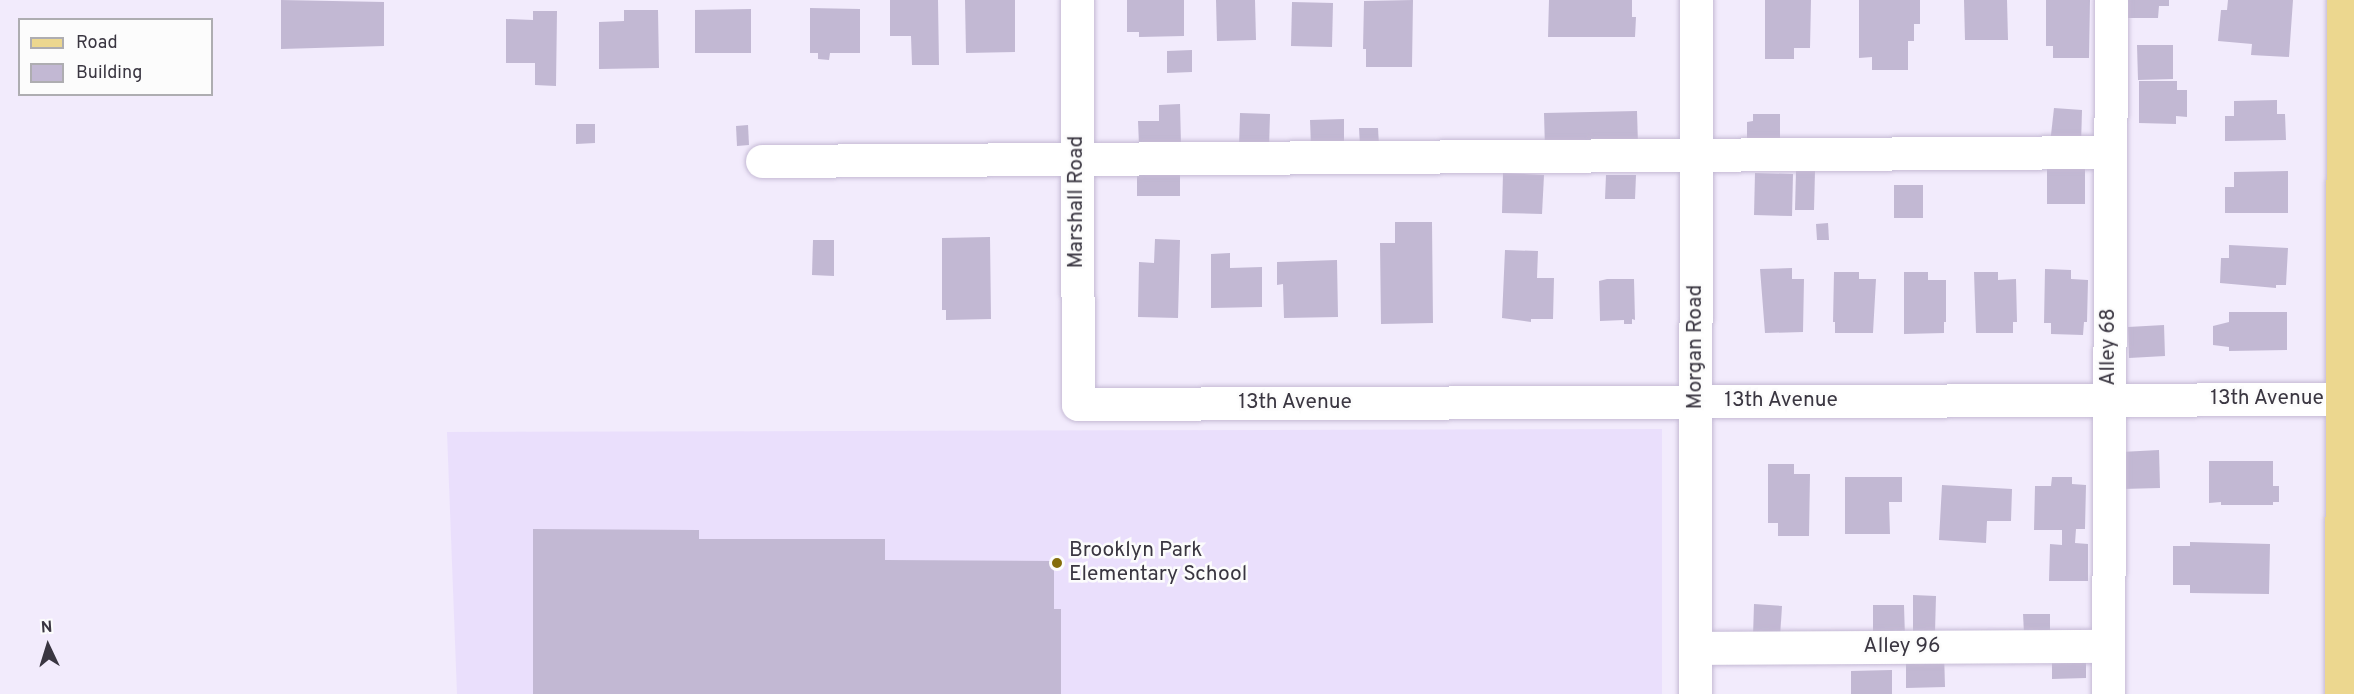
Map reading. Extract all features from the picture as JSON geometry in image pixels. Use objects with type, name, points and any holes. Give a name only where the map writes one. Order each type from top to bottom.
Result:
[{"type":"main road","points":[[2341,694],[2343,0]]},
{"type":"street","name":"Marshall Road","points":[[1077,0],[1077,404]]},
{"type":"street","name":"Morgan Road","points":[[1695,694],[1696,0]]},
{"type":"street","name":"Alley 68","points":[[2108,694],[2110,0]]},
{"type":"street","points":[[762,161],[2110,152]]},
{"type":"street","name":"13th Avenue","points":[[1077,404],[2342,399]]},
{"type":"street","name":"Alley 96","points":[[1695,648],[2108,646]]},
{"type":"shaded area","name":"Brooklyn Park Elementary School","points":[[1662,429],[1662,694],[457,694],[447,432]]},
{"type":"building","points":[[281,0],[384,2],[384,46],[281,49]]},
{"type":"building","points":[[890,0],[938,0],[939,65],[912,65],[911,36],[890,36]]},
{"type":"building","points":[[965,0],[1015,0],[1015,52],[966,53]]},
{"type":"building","points":[[1127,0],[1184,0],[1184,36],[1139,37],[1139,32],[1127,32]]},
{"type":"building","points":[[1216,0],[1255,0],[1256,40],[1217,41]]},
{"type":"building","points":[[1413,0],[1412,67],[1366,67],[1366,49],[1363,49],[1364,1]]},
{"type":"building","points":[[1549,0],[1632,0],[1632,17],[1636,17],[1635,37],[1548,37]]},
{"type":"building","points":[[1765,0],[1811,0],[1810,48],[1794,48],[1794,59],[1765,59]]},
{"type":"building","points":[[1859,0],[1920,0],[1920,24],[1914,24],[1914,41],[1908,41],[1908,70],[1872,70],[1872,57],[1859,58]]},
{"type":"building","points":[[1964,0],[2007,0],[2008,40],[1965,40]]},
{"type":"building","points":[[2046,0],[2090,0],[2089,58],[2053,58],[2053,46],[2046,46]]},
{"type":"building","points":[[2125,0],[2169,0],[2169,6],[2159,6],[2158,18],[2124,18]]},
{"type":"building","points":[[2228,0],[2293,0],[2289,57],[2251,55],[2252,44],[2218,41],[2221,10],[2227,10]]},
{"type":"building","points":[[1292,2],[1333,3],[1332,47],[1291,46]]},
{"type":"building","points":[[810,8],[860,9],[860,53],[830,53],[829,60],[818,59],[818,53],[810,53]]},
{"type":"building","points":[[751,9],[751,53],[695,53],[695,10]]},
{"type":"building","points":[[624,10],[658,10],[659,68],[599,69],[599,22],[624,21]]},
{"type":"building","points":[[533,11],[557,11],[556,86],[535,85],[535,63],[506,63],[506,19],[533,20]]},
{"type":"building","points":[[2137,45],[2173,45],[2173,79],[2138,80]]},
{"type":"building","points":[[1192,50],[1192,72],[1167,73],[1167,51]]},
{"type":"building","points":[[2139,81],[2177,81],[2177,90],[2187,90],[2187,117],[2176,116],[2176,124],[2139,123]]},
{"type":"building","points":[[2277,100],[2277,114],[2285,114],[2286,140],[2225,141],[2225,116],[2234,116],[2234,101]]},
{"type":"building","points":[[1180,104],[1181,145],[1139,145],[1138,121],[1159,121],[1159,105]]},
{"type":"building","points":[[2054,108],[2082,110],[2081,145],[2050,144]]},
{"type":"building","points":[[1637,111],[1638,145],[1545,149],[1544,113]]},
{"type":"building","points":[[1240,113],[1270,114],[1269,148],[1239,147]]},
{"type":"building","points":[[1753,114],[1780,114],[1780,144],[1747,145],[1747,122],[1753,121]]},
{"type":"building","points":[[1344,119],[1344,147],[1311,147],[1310,120]]},
{"type":"building","points":[[576,124],[595,124],[595,143],[576,144]]},
{"type":"building","points":[[748,125],[749,145],[737,146],[736,126]]},
{"type":"building","points":[[1359,128],[1378,128],[1379,146],[1360,146]]},
{"type":"building","points":[[2047,166],[2085,166],[2085,204],[2047,204]]},
{"type":"building","points":[[1137,171],[1180,171],[1180,196],[1137,196]]},
{"type":"building","points":[[1796,171],[1815,171],[1814,210],[1795,210]]},
{"type":"building","points":[[2288,171],[2288,213],[2225,213],[2225,187],[2234,187],[2234,172]]},
{"type":"building","points":[[1503,173],[1544,175],[1542,214],[1502,213]]},
{"type":"building","points":[[1755,173],[1793,174],[1792,216],[1754,215]]},
{"type":"building","points":[[1606,175],[1636,175],[1635,199],[1605,199]]},
{"type":"building","points":[[1894,185],[1923,185],[1923,218],[1894,218]]},
{"type":"building","points":[[1395,222],[1432,222],[1433,323],[1381,324],[1380,243],[1395,243]]},
{"type":"building","points":[[1828,223],[1829,240],[1817,240],[1816,224]]},
{"type":"building","points":[[990,237],[991,319],[946,320],[946,310],[942,310],[942,238]]},
{"type":"building","points":[[1155,239],[1180,240],[1178,318],[1138,317],[1139,262],[1154,263]]},
{"type":"building","points":[[813,240],[834,240],[834,276],[812,275]]},
{"type":"building","points":[[2229,245],[2288,248],[2286,285],[2276,285],[2276,288],[2220,283],[2221,258],[2229,258]]},
{"type":"building","points":[[1505,250],[1538,251],[1537,278],[1554,278],[1553,319],[1531,319],[1531,322],[1502,318]]},
{"type":"building","points":[[1230,253],[1230,268],[1262,267],[1262,307],[1211,308],[1211,254]]},
{"type":"building","points":[[1337,260],[1338,317],[1284,318],[1283,284],[1277,285],[1277,262]]},
{"type":"building","points":[[1792,268],[1792,279],[1804,279],[1803,332],[1765,333],[1760,269]]},
{"type":"building","points":[[2045,269],[2071,270],[2071,279],[2088,280],[2087,322],[2084,322],[2083,335],[2051,334],[2051,323],[2044,323]]},
{"type":"building","points":[[1834,272],[1859,272],[1859,279],[1876,279],[1873,333],[1835,333],[1835,322],[1833,322]]},
{"type":"building","points":[[1904,272],[1928,272],[1928,280],[1946,280],[1944,333],[1904,334]]},
{"type":"building","points":[[1974,272],[1998,272],[1998,280],[2016,279],[2017,322],[2013,322],[2013,333],[1976,333]]},
{"type":"building","points":[[1634,279],[1635,320],[1632,319],[1632,324],[1624,324],[1624,320],[1600,321],[1599,281]]},
{"type":"building","points":[[2229,312],[2287,312],[2287,350],[2229,351],[2229,347],[2213,345],[2213,326],[2229,322]]},
{"type":"building","points":[[2164,325],[2165,356],[2129,358],[2128,327]]},
{"type":"building","points":[[2159,450],[2160,488],[2122,489],[2121,452]]},
{"type":"building","points":[[2209,461],[2273,461],[2273,486],[2279,486],[2279,502],[2273,502],[2273,505],[2209,503]]},
{"type":"building","points":[[1768,464],[1794,464],[1794,474],[1810,474],[1809,536],[1778,536],[1778,523],[1768,523]]},
{"type":"building","points":[[1845,477],[1902,477],[1902,502],[1889,502],[1890,534],[1845,534]]},
{"type":"building","points":[[2052,477],[2072,477],[2072,484],[2086,485],[2085,529],[2076,529],[2075,543],[2088,544],[2088,581],[2049,581],[2050,544],[2062,545],[2062,530],[2034,530],[2035,486],[2051,486]]},
{"type":"building","points":[[1942,485],[2012,489],[2011,521],[1987,521],[1986,543],[1939,540]]},
{"type":"building","points":[[533,529],[699,530],[699,539],[885,539],[885,560],[1054,561],[1054,609],[1061,609],[1061,694],[533,694]]},
{"type":"building","points":[[2190,542],[2270,544],[2269,594],[2190,593],[2190,585],[2173,585],[2173,546],[2190,546]]},
{"type":"building","points":[[1913,595],[1936,596],[1935,632],[1913,631]]},
{"type":"building","points":[[1754,604],[1782,606],[1780,637],[1753,636]]},
{"type":"building","points":[[1873,605],[1904,605],[1905,638],[1873,638]]},
{"type":"building","points":[[2023,614],[2050,614],[2050,633],[2024,633]]},
{"type":"building","points":[[1944,652],[1945,687],[1906,688],[1906,653]]},
{"type":"building","points":[[2052,656],[2086,656],[2086,678],[2052,679]]},
{"type":"building","points":[[1892,670],[1892,694],[1851,694],[1851,671]]},
{"type":"place","name":"Brooklyn Park Elementary School","points":[[1057,563]]}]
